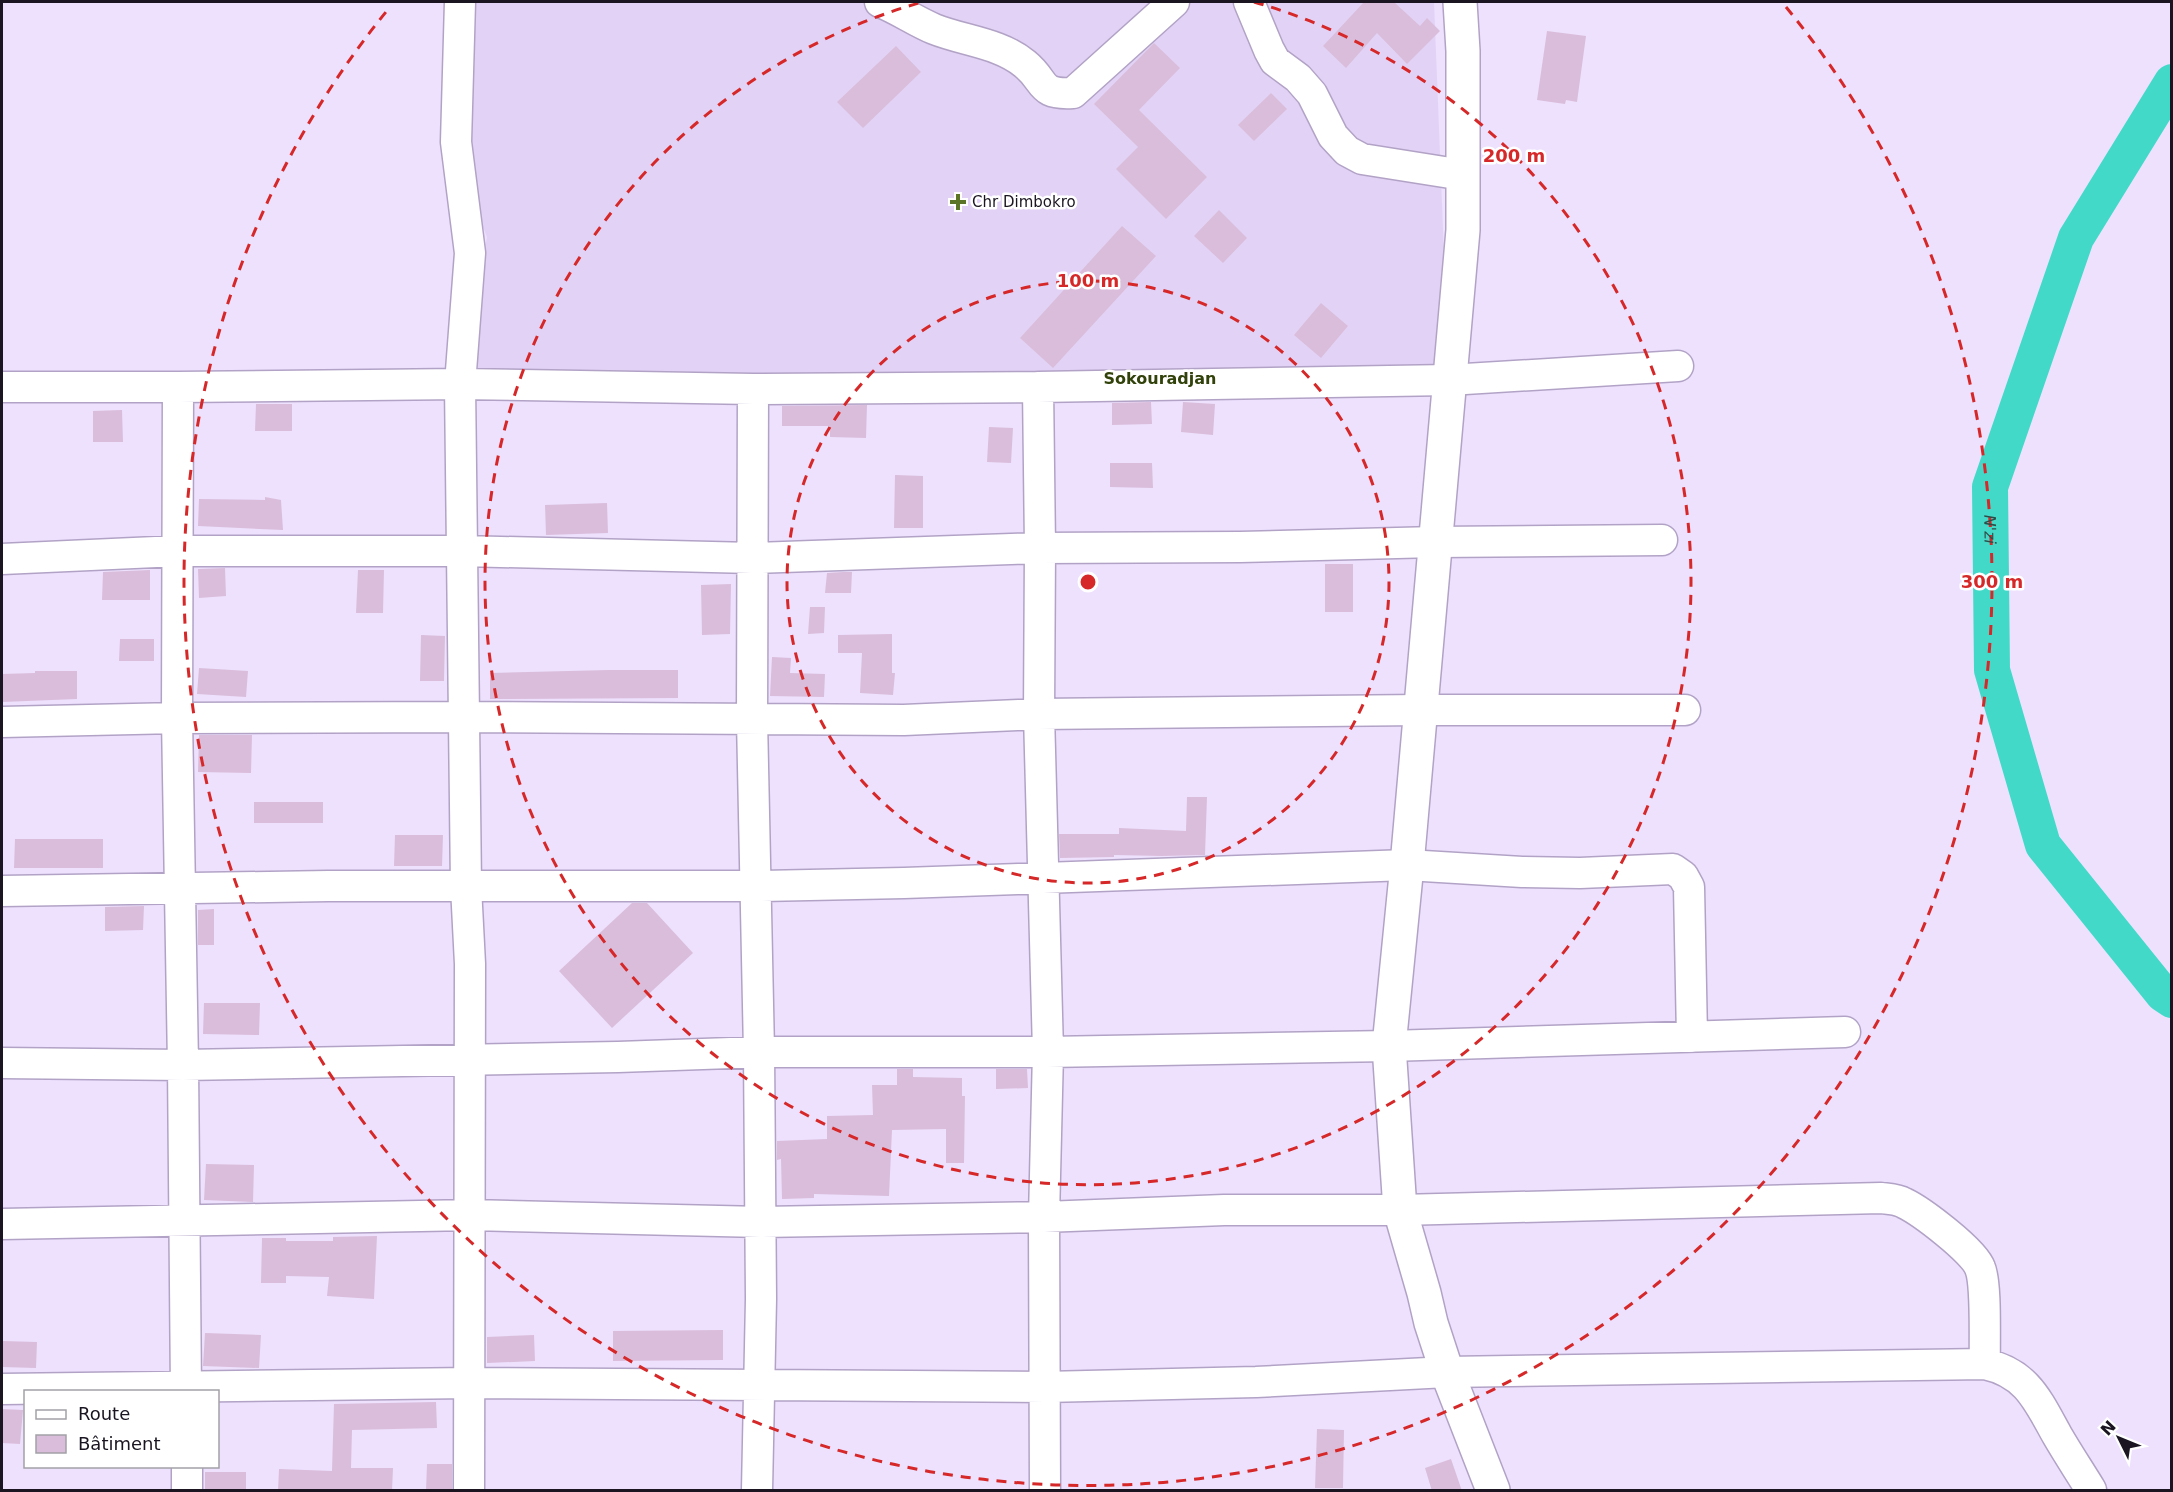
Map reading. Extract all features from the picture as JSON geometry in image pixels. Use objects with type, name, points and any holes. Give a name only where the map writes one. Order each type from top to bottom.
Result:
[{"type":"main road","points":[[1460,2],[1463,51],[1463,230],[1389,1046],[1400,1210],[1447,1372],[1493,1491]]},
{"type":"street","points":[[460,2],[456,142],[470,253],[460,384],[466,887],[470,964],[470,1491]]},
{"type":"street","points":[[880,2],[934,29],[993,46],[1025,64],[1046,89],[1057,94],[1073,93],[1174,2]]},
{"type":"street","points":[[1249,2],[1275,61],[1298,78],[1312,94],[1333,136],[1347,151],[1362,159],[1463,175]]},
{"type":"street","points":[[2,387],[460,384],[753,389],[1038,387],[1449,380],[1678,366]]},
{"type":"street","points":[[178,387],[177,718],[186,1390]]},
{"type":"street","points":[[1038,387],[1039,714],[1048,1052],[1044,1217],[1045,1491]]},
{"type":"street","points":[[753,389],[752,719],[761,1222],[757,1491]]},
{"type":"street","points":[[2,559],[178,551],[462,551],[752,558],[1040,548],[1662,540]]},
{"type":"street","points":[[2,722],[177,718],[464,717],[904,720],[1039,714],[1685,710]]},
{"type":"street","points":[[2,891],[328,886],[756,886],[1407,865],[1580,873],[1673,869],[1683,876],[1689,887],[1692,1037]]},
{"type":"street","points":[[2,1063],[183,1065],[618,1057],[759,1052],[1048,1052],[1389,1046],[1845,1032]]},
{"type":"street","points":[[2,1224],[471,1215],[761,1222],[1044,1217],[1224,1210],[1400,1210],[1881,1198],[1897,1200],[1912,1207],[1941,1228],[1977,1262],[1982,1277],[1985,1364]]},
{"type":"street","points":[[2,1389],[186,1390],[469,1383],[759,1387],[1045,1387],[1256,1382],[1447,1372],[1985,1364],[2002,1368],[2033,1392],[2091,1491]]},
{"type":"street","points":[[187,1468],[187,1491]]},
{"type":"shaded area","name":"Chr Dimbokro","points":[[461,2],[1434,2],[1449,380],[460,384],[487,237],[459,167]]},
{"type":"building","points":[[1364,2],[1394,2],[1420,26],[1427,18],[1440,31],[1407,64],[1377,33],[1346,68],[1323,46]]},
{"type":"building","points":[[1547,31],[1586,36],[1577,102],[1566,100],[1565,104],[1537,100]]},
{"type":"building","points":[[1154,43],[1180,68],[1139,110],[1207,177],[1166,219],[1116,169],[1138,147],[1094,104]]},
{"type":"building","points":[[896,46],[921,72],[863,128],[837,102]]},
{"type":"building","points":[[1271,93],[1287,109],[1254,141],[1238,125]]},
{"type":"building","points":[[1219,210],[1247,238],[1223,263],[1194,236]]},
{"type":"building","points":[[1122,226],[1156,256],[1053,368],[1020,338]]},
{"type":"building","points":[[1321,303],[1348,326],[1321,358],[1294,335]]},
{"type":"building","points":[[1151,402],[1152,424],[1112,425],[1112,403]]},
{"type":"building","points":[[1183,402],[1215,404],[1213,435],[1181,432]]},
{"type":"building","points":[[256,404],[292,404],[292,431],[255,431]]},
{"type":"building","points":[[867,405],[866,438],[830,437],[830,426],[782,426],[782,406]]},
{"type":"building","points":[[122,410],[123,442],[93,442],[93,411]]},
{"type":"building","points":[[989,427],[1013,428],[1011,463],[987,462]]},
{"type":"building","points":[[1110,463],[1152,463],[1153,488],[1110,487]]},
{"type":"building","points":[[895,475],[923,476],[923,528],[894,528]]},
{"type":"building","points":[[265,497],[281,500],[283,530],[198,526],[199,499],[265,500]]},
{"type":"building","points":[[607,503],[608,533],[546,535],[545,505]]},
{"type":"building","points":[[1325,564],[1353,564],[1353,612],[1325,612]]},
{"type":"building","points":[[225,568],[226,596],[199,598],[198,569]]},
{"type":"building","points":[[150,570],[150,600],[102,600],[103,572]]},
{"type":"building","points":[[358,570],[384,570],[383,613],[356,613]]},
{"type":"building","points":[[852,572],[851,593],[825,593],[827,573]]},
{"type":"building","points":[[731,584],[730,634],[702,635],[701,585]]},
{"type":"building","points":[[810,607],[825,607],[824,633],[808,634]]},
{"type":"building","points":[[892,634],[892,673],[895,673],[893,695],[860,693],[862,653],[838,653],[838,635]]},
{"type":"building","points":[[421,635],[445,636],[444,681],[420,681]]},
{"type":"building","points":[[120,639],[154,639],[154,661],[119,661]]},
{"type":"building","points":[[772,657],[791,658],[790,673],[825,674],[824,697],[770,696]]},
{"type":"building","points":[[199,668],[248,671],[246,697],[197,694]]},
{"type":"building","points":[[678,670],[678,698],[490,699],[490,673]]},
{"type":"building","points":[[35,671],[77,671],[77,699],[2,702],[2,674],[35,673]]},
{"type":"building","points":[[199,735],[252,735],[251,773],[198,772]]},
{"type":"building","points":[[1187,797],[1207,797],[1205,855],[1114,855],[1114,857],[1060,858],[1059,834],[1119,834],[1119,828],[1186,831]]},
{"type":"building","points":[[254,802],[323,802],[323,823],[254,823]]},
{"type":"building","points":[[395,835],[443,835],[442,866],[394,866]]},
{"type":"building","points":[[15,839],[103,839],[103,868],[14,868]]},
{"type":"building","points":[[632,903],[647,903],[693,953],[612,1028],[559,971]]},
{"type":"building","points":[[144,906],[143,930],[105,931],[105,907]]},
{"type":"building","points":[[214,909],[214,945],[198,945],[198,910]]},
{"type":"building","points":[[204,1003],[260,1003],[259,1035],[203,1034]]},
{"type":"building","points":[[897,1069],[913,1069],[913,1077],[962,1078],[962,1096],[965,1096],[964,1163],[946,1163],[946,1129],[892,1130],[889,1196],[814,1194],[814,1198],[782,1199],[781,1159],[777,1160],[777,1141],[827,1139],[827,1116],[873,1115],[872,1085],[897,1085]]},
{"type":"building","points":[[996,1069],[1027,1069],[1028,1088],[996,1089]]},
{"type":"building","points":[[206,1164],[254,1165],[253,1202],[204,1200]]},
{"type":"building","points":[[377,1236],[374,1299],[327,1296],[329,1277],[286,1276],[286,1283],[261,1283],[262,1238],[286,1238],[286,1241],[333,1241],[333,1237]]},
{"type":"building","points":[[723,1330],[723,1360],[613,1361],[613,1331]]},
{"type":"building","points":[[205,1333],[261,1335],[259,1368],[203,1366]]},
{"type":"building","points":[[534,1335],[535,1361],[487,1363],[487,1337]]},
{"type":"building","points":[[2,1341],[37,1342],[36,1368],[2,1367]]},
{"type":"building","points":[[436,1402],[437,1428],[352,1430],[351,1468],[393,1468],[392,1491],[278,1491],[279,1469],[332,1471],[334,1404]]},
{"type":"building","points":[[2,1409],[23,1410],[20,1444],[2,1443]]},
{"type":"building","points":[[1317,1429],[1344,1430],[1343,1488],[1315,1488]]},
{"type":"building","points":[[1451,1459],[1462,1491],[1432,1491],[1425,1468]]},
{"type":"building","points":[[427,1464],[452,1464],[452,1491],[426,1491]]},
{"type":"building","points":[[205,1472],[246,1472],[246,1491],[205,1491]]},
{"type":"waterway","name":"N'zi","points":[[2172,82],[2076,238],[1990,487],[1992,670],[2043,845],[2163,994],[2172,1000]]},
{"type":"place","name":"Chr Dimbokro","points":[[958,202]]},
{"type":"district","name":"Sokouradjan","points":[[1160,378]]}]
